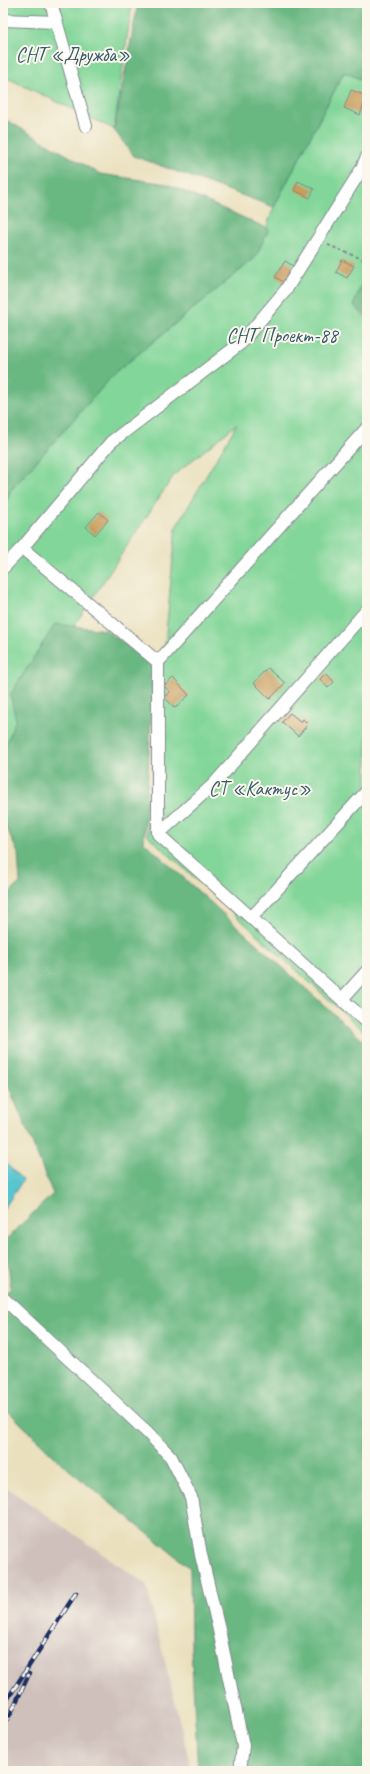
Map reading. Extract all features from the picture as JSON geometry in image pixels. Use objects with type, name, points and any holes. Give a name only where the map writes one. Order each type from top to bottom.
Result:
[{"type":"lane","points":[[51,3],[86,126]]},
{"type":"lane","points":[[3,20],[57,22]]},
{"type":"lane","points":[[3,568],[22,548],[111,442],[241,343],[285,291],[361,170],[367,157]]},
{"type":"lane","points":[[367,428],[158,662],[158,834],[367,1022]]},
{"type":"lane","points":[[22,548],[158,662]]},
{"type":"lane","points":[[158,834],[214,784],[367,610]]},
{"type":"lane","points":[[252,917],[367,791]]},
{"type":"lane","points":[[342,999],[367,971]]},
{"type":"lane","points":[[3,1298],[147,1432],[171,1457],[191,1497],[201,1555],[219,1630],[243,1746],[240,1771]]},
{"type":"path","points":[[318,240],[367,262]]},
{"type":"shaded area","points":[[3,1485],[146,1584],[191,1768],[189,1771],[3,1771]]},
{"type":"green space","name":"СНТ «Дружба»","points":[[3,3],[132,3],[114,129],[3,76]]},
{"type":"green space","points":[[138,3],[367,3],[367,82],[344,72],[274,207],[134,156],[114,130]]},
{"type":"green space","points":[[344,72],[367,82],[367,270],[354,305],[367,320],[367,1034],[147,835],[176,527],[237,424],[174,475],[21,706],[3,836],[3,515],[10,491],[115,373],[255,258],[274,207]]},
{"type":"green space","points":[[3,118],[100,174],[167,184],[269,229],[255,258],[115,373],[10,491],[3,514]]},
{"type":"green space","points":[[364,277],[367,279],[367,317],[354,305]]},
{"type":"green space","points":[[55,624],[106,630],[154,666],[144,842],[367,1044],[367,1771],[198,1771],[191,1649],[190,1568],[62,1464],[3,1406],[3,1295],[11,1288],[5,1240],[53,1194],[5,1077],[3,1078],[3,898],[20,883],[18,853],[3,820],[3,752],[16,719],[10,695]]},
{"type":"water","points":[[3,1161],[23,1180],[3,1210]]},
{"type":"building","points":[[351,90],[367,96],[360,115],[344,108]]},
{"type":"building","points":[[298,181],[314,189],[310,198],[294,190]]},
{"type":"building","points":[[342,260],[354,266],[347,278],[336,272]]},
{"type":"building","points":[[285,261],[295,267],[285,283],[275,277]]},
{"type":"building","points":[[99,512],[108,520],[95,535],[86,527]]},
{"type":"building","points":[[268,668],[285,683],[270,699],[254,683]]},
{"type":"building","points":[[326,673],[334,682],[328,688],[320,679]]},
{"type":"building","points":[[173,678],[189,695],[175,708],[164,697],[170,692],[164,686]]},
{"type":"building","points":[[290,713],[301,722],[303,719],[308,724],[298,736],[282,722]]},
{"type":"railway","points":[[3,1706],[76,1593]]},
{"type":"railway","points":[[3,1725],[11,1713],[29,1674]]},
{"type":"park label","name":"СНТ Проект-88","points":[[282,335]]},
{"type":"park label","name":"СТ «Кактус»","points":[[260,788]]}]
